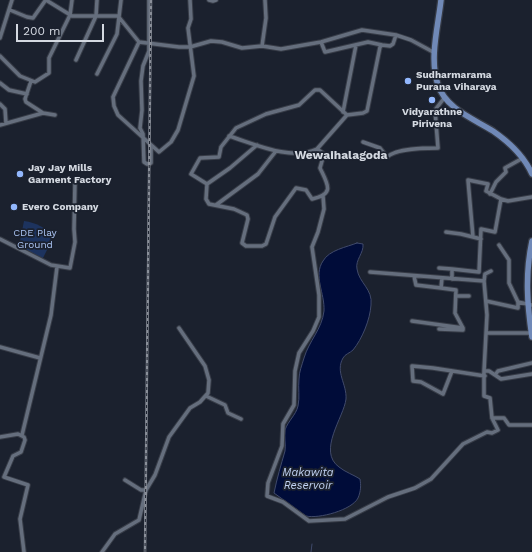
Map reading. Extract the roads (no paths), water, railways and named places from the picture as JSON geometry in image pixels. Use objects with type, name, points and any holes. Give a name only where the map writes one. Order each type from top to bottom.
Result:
[{"type":"main road","points":[[441,0],[435,53],[438,86],[445,97],[466,116],[506,140],[523,158],[532,174]]},
{"type":"main road","points":[[532,241],[527,264],[532,336]]},
{"type":"street","points":[[0,38],[1,30],[10,10],[12,0]]},
{"type":"street","points":[[0,56],[20,76],[31,81],[35,82],[48,73],[49,58],[70,15],[72,0]]},
{"type":"street","points":[[76,60],[96,16],[97,0]]},
{"type":"street","points":[[96,74],[117,34],[121,0]]},
{"type":"street","points":[[149,0],[149,54],[143,66],[141,81],[142,110],[140,128],[144,140],[144,160],[147,164],[151,163],[151,147]]},
{"type":"street","points":[[139,42],[113,97],[114,106],[118,115],[151,147],[159,152],[171,142],[178,130],[194,76],[188,28],[190,0]]},
{"type":"street","points":[[209,0],[216,0]]},
{"type":"street","points":[[262,46],[266,18],[265,0]]},
{"type":"street","points":[[10,10],[33,18],[45,1],[70,15],[118,16]]},
{"type":"street","points":[[118,16],[139,42],[190,47],[211,41],[222,42],[242,48],[262,46],[281,49],[321,42],[362,30],[396,34],[435,53]]},
{"type":"street","points":[[321,42],[325,52],[368,42],[390,46],[393,44],[396,34]]},
{"type":"street","points":[[343,112],[356,45]]},
{"type":"street","points":[[230,136],[276,151],[291,153],[311,152],[317,149],[347,115],[367,111],[382,45]]},
{"type":"street","points":[[31,81],[26,102],[43,113],[55,115]]},
{"type":"street","points":[[0,82],[8,90],[27,94]]},
{"type":"street","points":[[207,184],[191,174],[191,171],[200,158],[219,157],[221,147],[236,128],[252,119],[299,105],[315,90],[320,90],[347,115]]},
{"type":"street","points":[[363,142],[380,148],[387,157],[390,154],[410,149],[438,148],[435,110],[445,97]]},
{"type":"street","points":[[0,104],[5,109],[6,123]]},
{"type":"street","points":[[0,125],[43,113]]},
{"type":"street","points":[[207,184],[230,168],[257,145]]},
{"type":"street","points":[[317,149],[324,154],[320,168],[328,188],[323,196],[324,209],[318,232],[312,247],[319,295],[319,317],[313,331],[299,353],[295,371],[294,405],[283,424],[282,446],[268,483],[267,496],[283,502],[309,521],[345,518],[388,497],[415,488],[431,479],[463,444],[487,432],[492,433],[498,430],[492,418],[490,398],[484,396],[486,333],[484,281],[485,274],[491,271]]},
{"type":"street","points":[[216,206],[258,174],[276,151]]},
{"type":"street","points":[[490,194],[496,182],[506,172],[505,168],[523,158]]},
{"type":"street","points":[[473,237],[468,180],[488,184],[486,191],[508,201],[532,197]]},
{"type":"street","points":[[0,239],[57,267],[67,269],[72,264],[75,242],[75,182]]},
{"type":"street","points":[[207,184],[207,202],[216,206],[244,212],[248,219],[242,243],[246,246],[262,246],[266,244],[275,217],[296,188],[306,190],[312,199],[323,196]]},
{"type":"street","points":[[438,268],[479,272],[481,229],[495,232],[501,199]]},
{"type":"street","points":[[446,232],[480,239]]},
{"type":"street","points":[[486,302],[518,308],[518,302],[510,283],[509,260],[499,245]]},
{"type":"street","points":[[24,552],[20,519],[28,485],[4,477],[13,456],[21,452],[25,440],[22,435],[51,315],[57,267]]},
{"type":"street","points":[[452,269],[452,279]]},
{"type":"street","points":[[370,272],[484,281]]},
{"type":"street","points":[[414,276],[416,285],[455,289],[455,313],[463,328]]},
{"type":"street","points":[[441,288],[442,278]]},
{"type":"street","points":[[456,296],[469,296]]},
{"type":"street","points":[[518,302],[530,305]]},
{"type":"street","points":[[412,321],[463,328]]},
{"type":"street","points":[[102,552],[115,534],[139,520],[146,490],[155,475],[169,437],[190,408],[206,396],[209,380],[205,366],[179,328]]},
{"type":"street","points":[[439,329],[463,330],[463,328]]},
{"type":"street","points":[[486,333],[532,334]]},
{"type":"street","points":[[0,346],[40,358]]},
{"type":"street","points":[[495,375],[498,371],[532,363]]},
{"type":"street","points":[[452,371],[442,394],[421,382],[412,381],[412,366],[441,369],[485,376]]},
{"type":"street","points":[[484,371],[501,379],[532,374]]},
{"type":"street","points":[[206,396],[225,405],[228,412],[241,419]]},
{"type":"street","points":[[492,418],[504,418],[509,425],[532,425]]},
{"type":"street","points":[[0,437],[18,434],[22,435]]},
{"type":"street","points":[[125,480],[142,490],[146,490]]},
{"type":"water","name":"Makawita Reservoir","points":[[357,243],[363,244],[357,263],[358,274],[368,290],[371,305],[365,329],[353,350],[344,357],[341,363],[340,368],[346,399],[331,443],[331,452],[333,460],[339,467],[360,479],[361,486],[358,498],[355,502],[342,510],[327,515],[312,517],[306,516],[274,493],[285,451],[285,430],[298,406],[299,376],[306,352],[321,324],[323,317],[324,304],[319,279],[320,267],[329,254],[338,249]]},
{"type":"waterway","points":[[311,552],[312,544]]},
{"type":"railway","points":[[145,552],[151,0]]},
{"type":"place","name":"Sudharmarama Purana Viharaya","points":[[408,81]]},
{"type":"place","name":"Vidyarathne Pirivena","points":[[432,100]]},
{"type":"place","name":"Jay Jay Mills Garment Factory","points":[[20,174]]},
{"type":"place","name":"Evero Company","points":[[14,207]]},
{"type":"district","name":"Wewaihalagoda","points":[[341,155]]},
{"type":"park label","name":"CDE Play Ground","points":[[35,238]]}]
